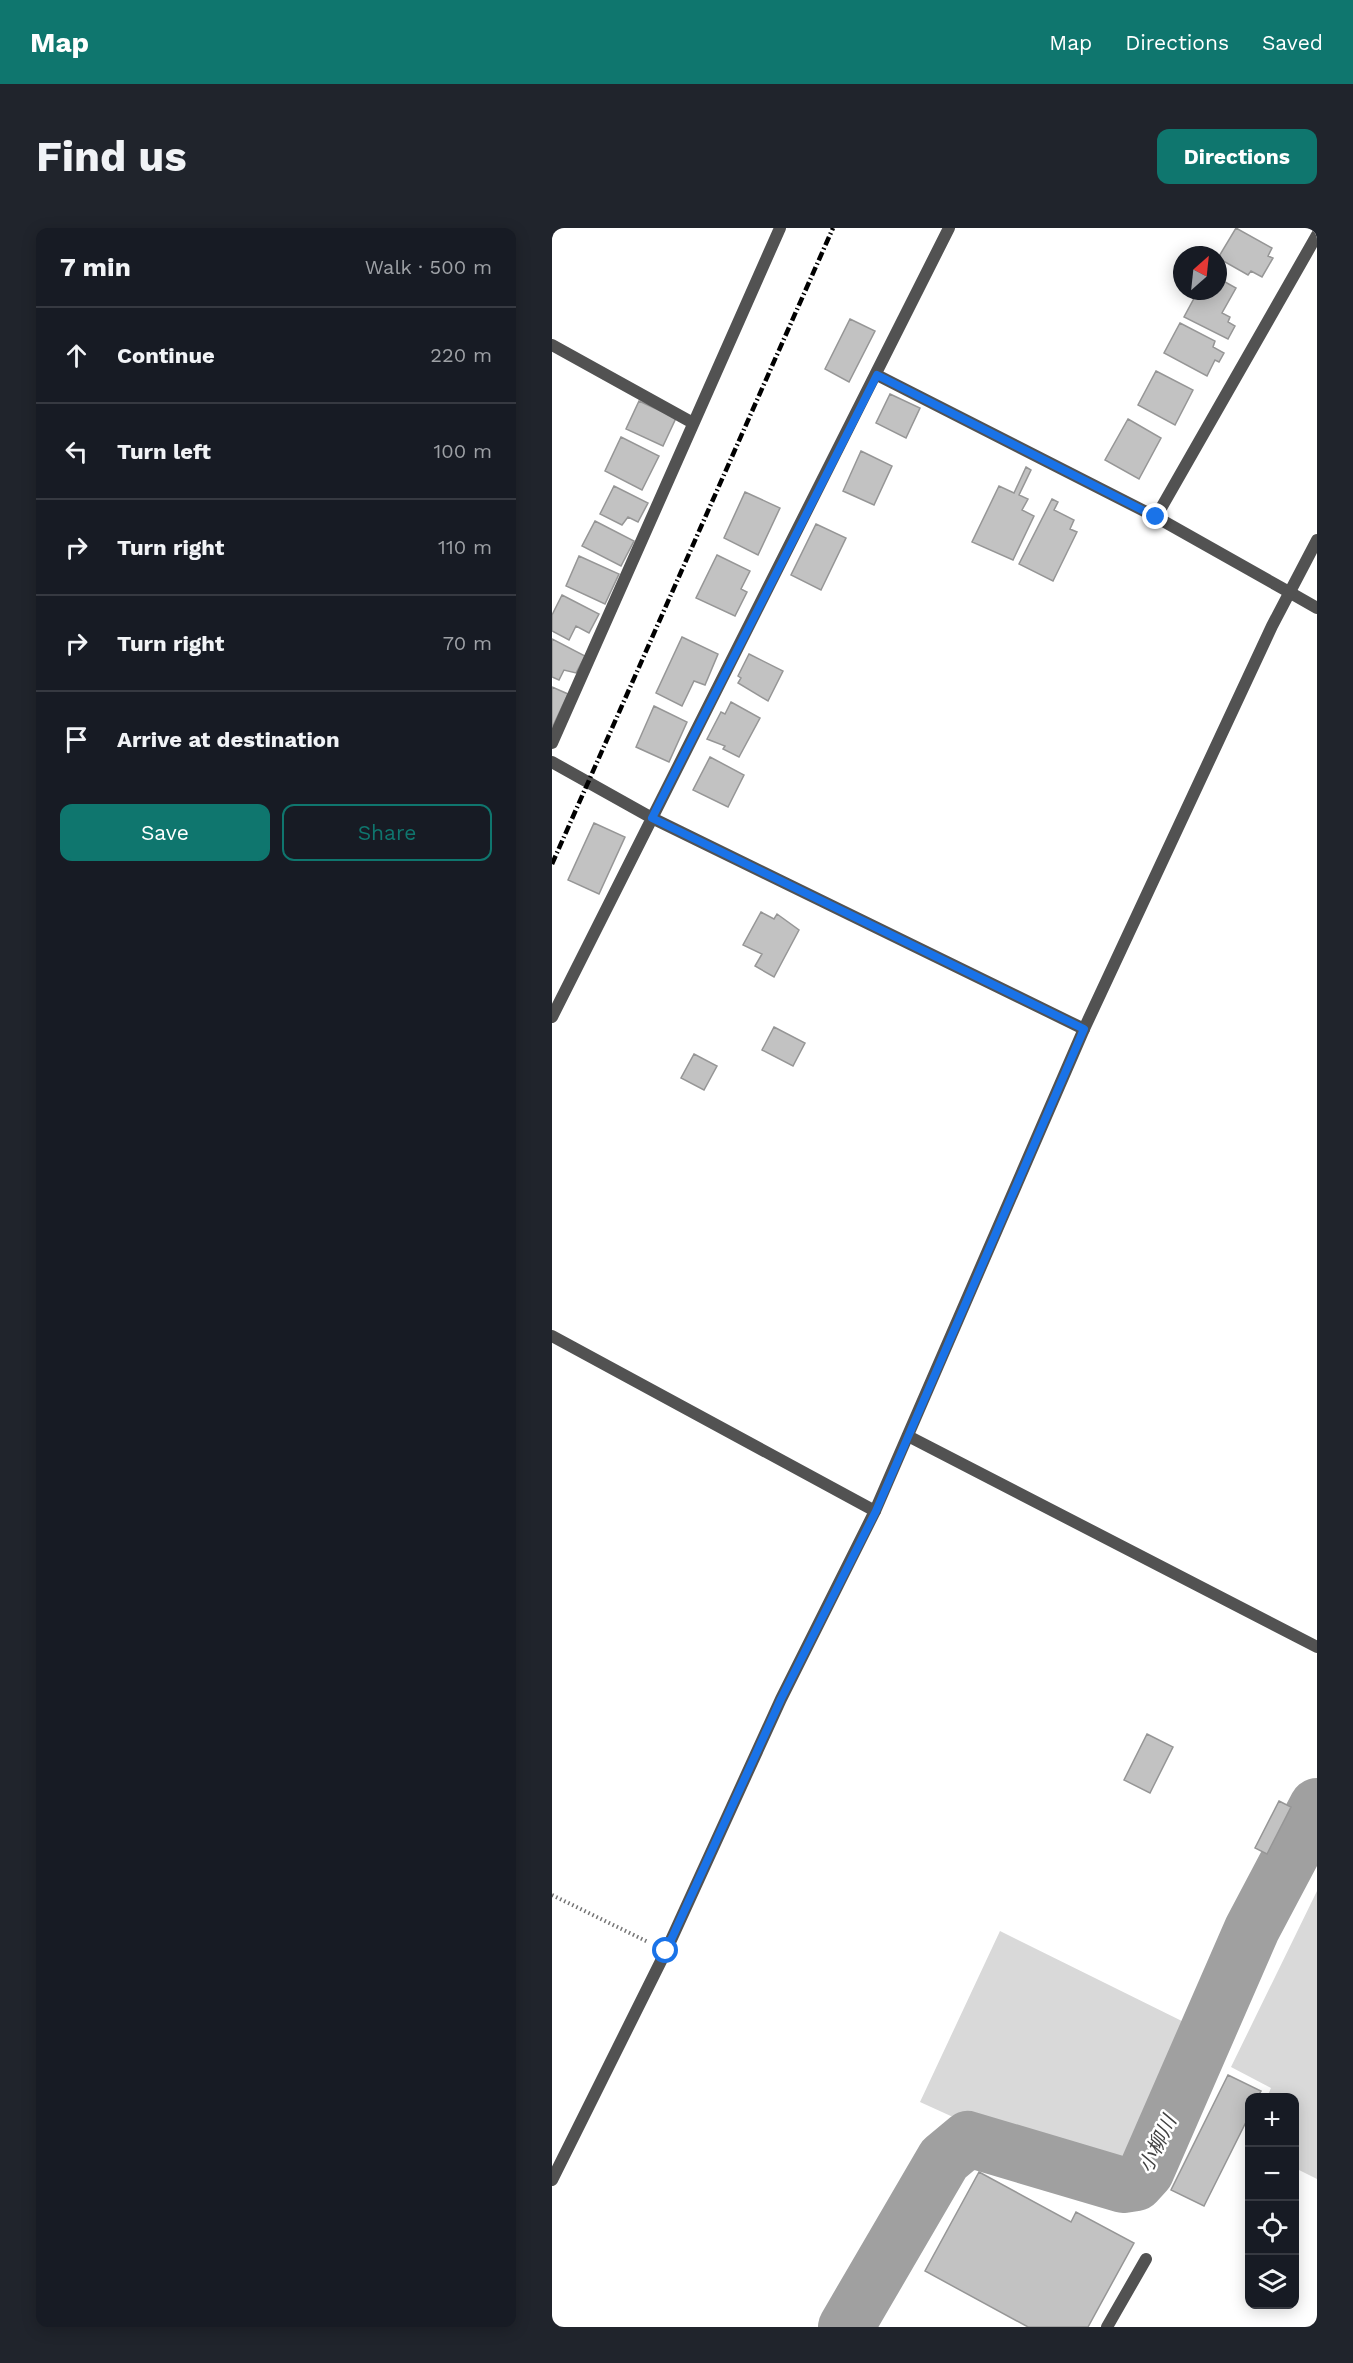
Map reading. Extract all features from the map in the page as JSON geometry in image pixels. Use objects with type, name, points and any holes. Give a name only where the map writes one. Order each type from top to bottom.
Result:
[{"type":"street","points":[[552,743],[780,228]]},
{"type":"street","points":[[552,1017],[949,228]]},
{"type":"street","points":[[1156,517],[1317,235]]},
{"type":"street","points":[[552,345],[693,423]]},
{"type":"street","points":[[877,375],[1156,517],[1317,608]]},
{"type":"street","points":[[552,2180],[666,1951],[781,1699],[876,1511],[1084,1029],[1289,591],[1317,540]]},
{"type":"street","points":[[552,762],[652,818],[1084,1029]]},
{"type":"street","points":[[552,1336],[876,1511]]},
{"type":"street","points":[[908,1436],[1317,1647]]},
{"type":"street","points":[[1107,2327],[1146,2259]]},
{"type":"path","points":[[552,1895],[666,1951]]},
{"type":"shaded area","points":[[1317,1891],[1317,2179],[1299,2170],[1299,2093],[1269,2093],[1271,2088],[1231,2067]]},
{"type":"shaded area","points":[[1000,1931],[1196,2028],[1134,2172],[1118,2174],[975,2127],[920,2102]]},
{"type":"building","points":[[1236,228],[1272,248],[1268,256],[1273,258],[1262,277],[1251,271],[1248,275],[1227,263],[1225,246]]},
{"type":"building","points":[[1227,283],[1236,288],[1222,313],[1230,317],[1228,322],[1235,326],[1228,339],[1184,317],[1193,300],[1227,300]]},
{"type":"building","points":[[850,319],[875,331],[849,382],[825,369]]},
{"type":"building","points":[[1180,323],[1215,341],[1213,347],[1224,353],[1219,362],[1215,360],[1207,376],[1164,353]]},
{"type":"building","points":[[1156,371],[1193,390],[1175,425],[1138,405]]},
{"type":"building","points":[[890,394],[920,408],[906,438],[876,423]]},
{"type":"building","points":[[639,401],[676,418],[663,446],[626,429]]},
{"type":"building","points":[[1128,419],[1161,438],[1139,479],[1105,460]]},
{"type":"building","points":[[621,437],[659,456],[642,490],[605,471]]},
{"type":"building","points":[[861,451],[892,466],[874,505],[843,491]]},
{"type":"building","points":[[1026,467],[1031,470],[1019,495],[1028,499],[1022,510],[1034,516],[1013,560],[972,542],[999,486],[1014,493]]},
{"type":"building","points":[[614,486],[648,503],[638,522],[628,517],[622,525],[600,514]]},
{"type":"building","points":[[745,492],[780,508],[758,555],[724,538]]},
{"type":"building","points":[[1052,499],[1058,502],[1054,510],[1074,520],[1070,529],[1077,532],[1053,581],[1019,564]]},
{"type":"building","points":[[595,521],[634,541],[621,566],[582,546]]},
{"type":"building","points":[[816,524],[846,538],[821,590],[791,575]]},
{"type":"building","points":[[717,555],[750,571],[741,589],[747,592],[735,616],[696,598]]},
{"type":"building","points":[[579,556],[619,574],[605,604],[566,586]]},
{"type":"building","points":[[562,595],[599,614],[589,633],[576,626],[569,640],[552,631],[552,615]]},
{"type":"building","points":[[682,637],[718,654],[705,685],[694,681],[682,706],[656,693]]},
{"type":"building","points":[[552,639],[585,656],[576,673],[564,670],[559,680],[552,677]]},
{"type":"building","points":[[749,654],[783,671],[768,701],[738,683],[741,678],[738,676]]},
{"type":"building","points":[[552,687],[568,694],[552,728]]},
{"type":"building","points":[[731,702],[760,718],[739,757],[723,749],[725,746],[707,739],[721,712],[725,714]]},
{"type":"building","points":[[654,706],[687,722],[669,762],[636,747]]},
{"type":"building","points":[[710,757],[744,775],[728,807],[693,790]]},
{"type":"building","points":[[594,823],[625,837],[599,894],[568,880]]},
{"type":"building","points":[[761,912],[774,919],[777,914],[799,930],[774,977],[755,966],[762,954],[743,945]]},
{"type":"building","points":[[774,1027],[805,1043],[793,1066],[762,1050]]},
{"type":"building","points":[[694,1054],[717,1066],[704,1090],[681,1078]]},
{"type":"building","points":[[1147,1734],[1173,1747],[1150,1793],[1124,1780]]},
{"type":"building","points":[[1279,1801],[1291,1807],[1267,1854],[1255,1848]]},
{"type":"building","points":[[1228,2075],[1261,2091],[1260,2093],[1245,2093],[1245,2124],[1204,2206],[1171,2190]]},
{"type":"building","points":[[979,2172],[1071,2222],[1076,2212],[1134,2243],[1088,2327],[1028,2327],[925,2271]]},
{"type":"waterway","name":"小柳川","points":[[846,2327],[944,2159],[968,2139],[1123,2185],[1136,2183],[1146,2172],[1252,1929],[1317,1806]]},
{"type":"railway","points":[[552,864],[833,228]]},
{"type":"route","points":[[666,1951],[781,1699],[876,1511],[1084,1029],[652,818],[877,375],[1156,517]]}]
